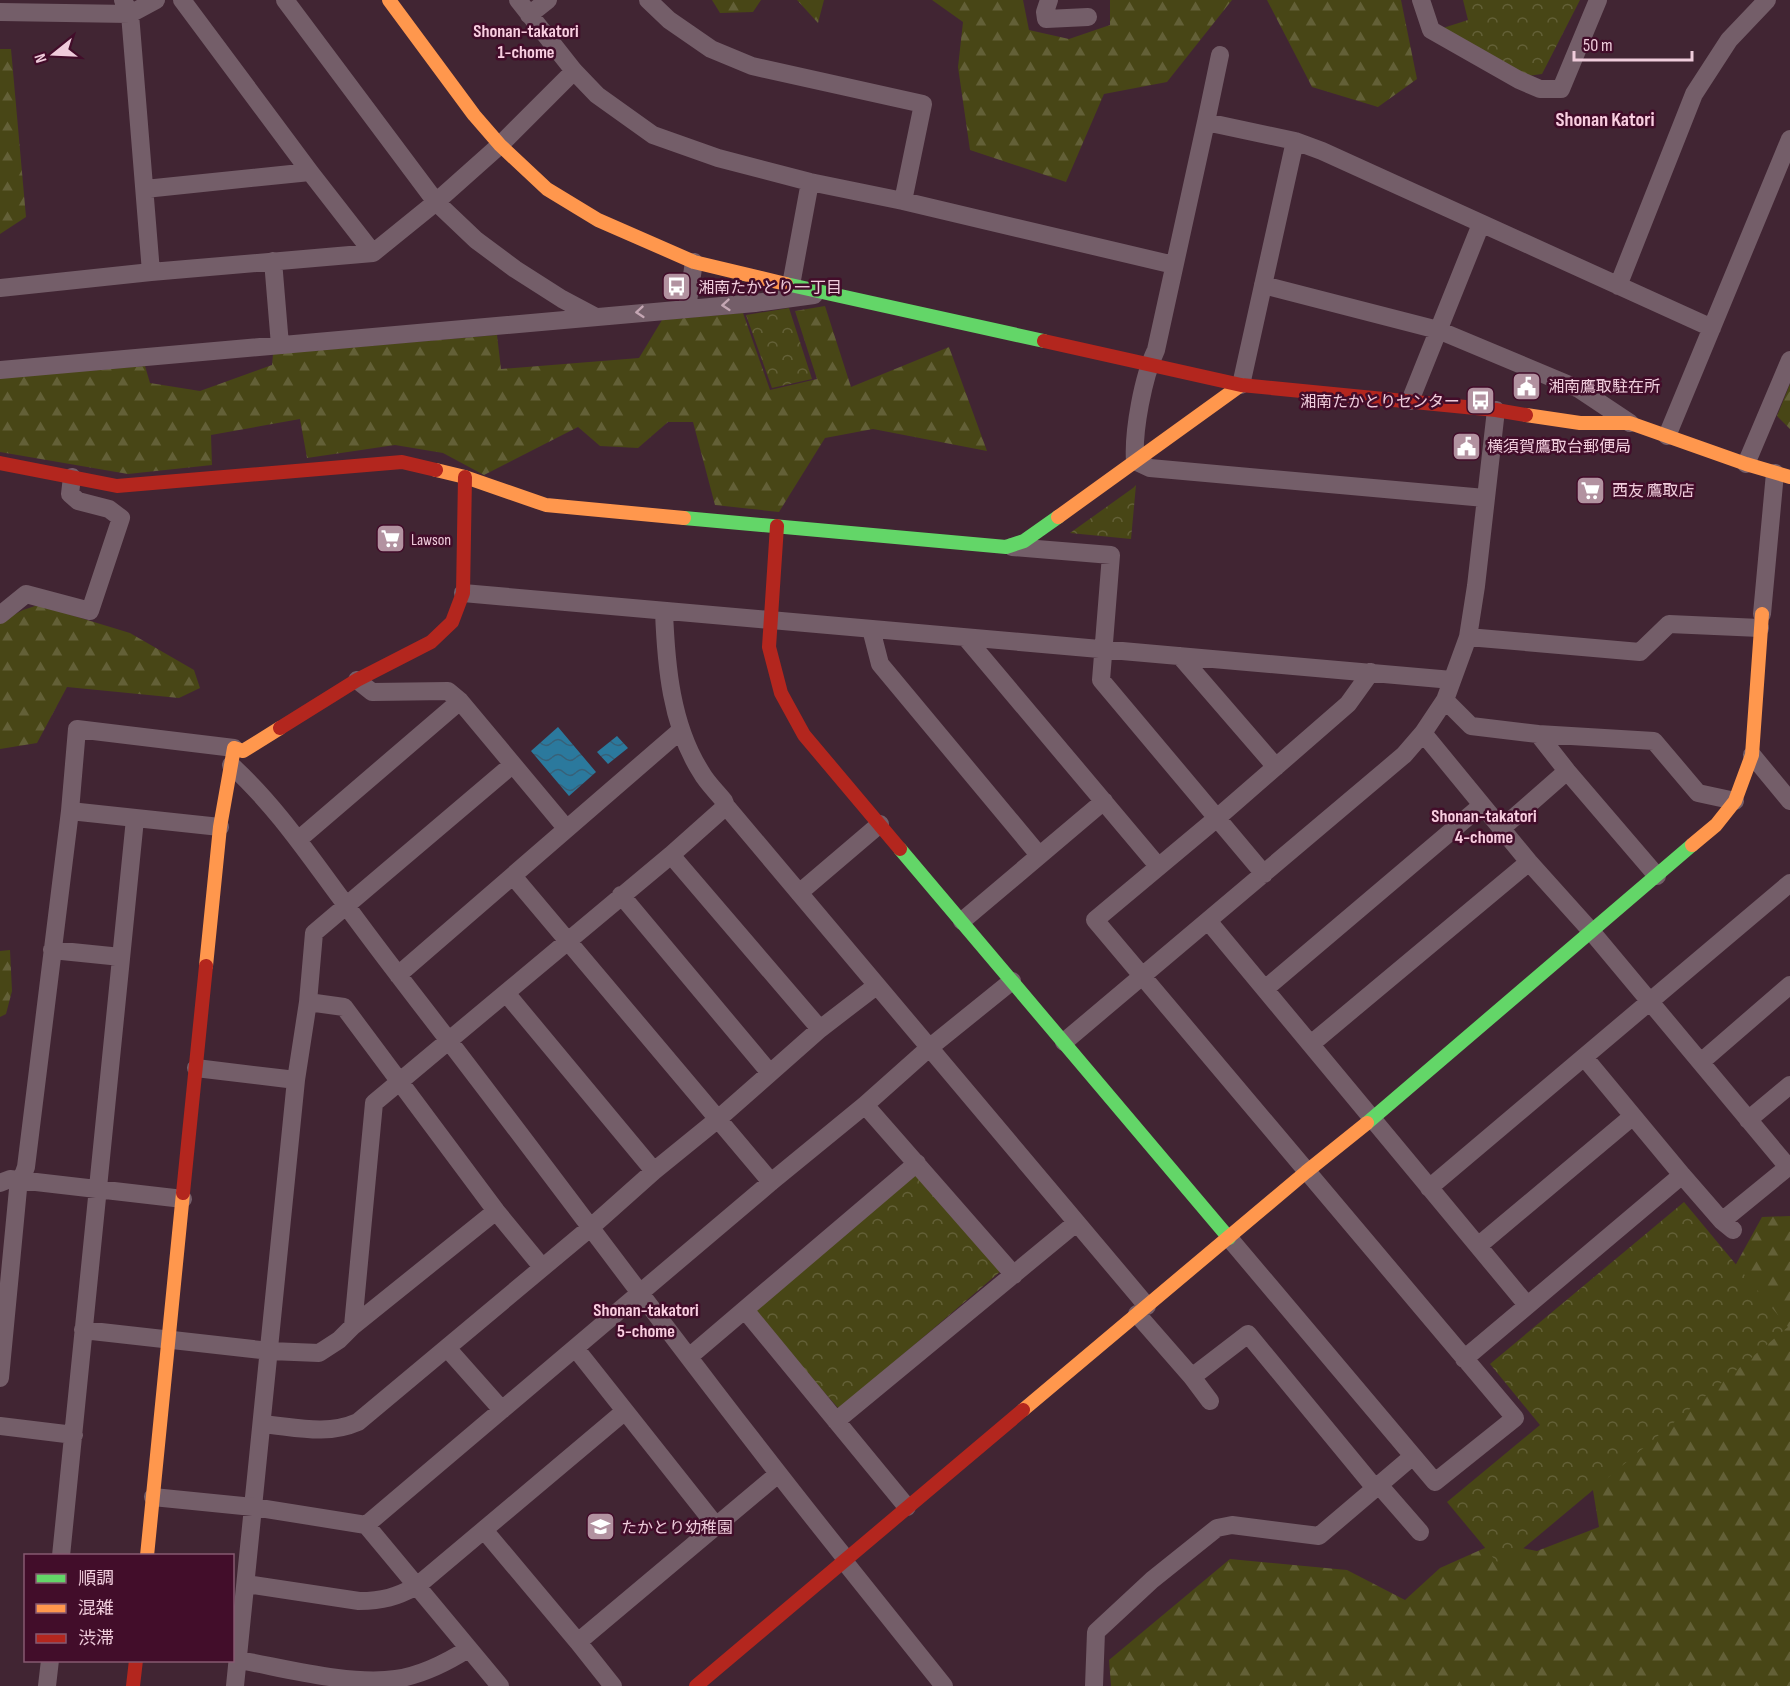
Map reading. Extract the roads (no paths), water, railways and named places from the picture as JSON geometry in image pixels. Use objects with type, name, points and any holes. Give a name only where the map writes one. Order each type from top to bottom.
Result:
[{"type":"street","points":[[0,12],[126,7],[156,0]]},
{"type":"street","points":[[182,0],[373,253]]},
{"type":"street","points":[[285,0],[436,202],[476,240],[515,269],[561,299],[594,316]]},
{"type":"street","points":[[389,0],[474,115],[500,145],[548,189],[598,220],[694,262],[1241,385],[1496,410],[1580,423],[1629,423]]},
{"type":"street","points":[[518,0],[573,71],[597,95],[653,135],[718,158],[810,182],[903,201],[1174,265]]},
{"type":"street","points":[[529,15],[548,0]]},
{"type":"street","points":[[648,0],[669,20],[711,49],[752,66],[923,104],[903,201]]},
{"type":"street","points":[[1049,0],[1045,12],[1046,20],[1088,17]]},
{"type":"street","points":[[1421,0],[1431,30],[1519,80],[1540,89],[1561,89],[1598,0]]},
{"type":"street","points":[[1618,286],[1694,94],[1729,40],[1767,0]]},
{"type":"street","points":[[126,7],[145,189],[151,272]]},
{"type":"street","points":[[1135,461],[1134,443],[1149,364],[1156,350],[1220,55]]},
{"type":"street","points":[[0,288],[151,272],[373,253],[436,202],[500,145],[573,71]]},
{"type":"street","points":[[1206,122],[1295,141],[1712,328]]},
{"type":"street","points":[[1667,436],[1790,139]]},
{"type":"street","points":[[1006,547],[1024,541],[1241,385],[1295,141]]},
{"type":"street","points":[[145,189],[310,172]]},
{"type":"street","points":[[791,285],[810,182]]},
{"type":"street","points":[[1410,401],[1481,224]]},
{"type":"street","points":[[273,261],[280,345]]},
{"type":"street","points":[[687,308],[694,262]]},
{"type":"street","points":[[696,1686],[1306,1172],[1372,1119],[1716,825],[1735,801],[1752,755],[1761,621],[1782,475],[1629,423],[1579,389],[1438,330],[1263,285]]},
{"type":"street","points":[[0,370],[754,303],[825,293]]},
{"type":"street","points":[[1746,464],[1790,360]]},
{"type":"street","points":[[1064,1042],[1209,922],[1404,755],[1423,733],[1445,700],[1468,637],[1496,410]]},
{"type":"street","points":[[1135,461],[1150,468],[1485,498]]},
{"type":"street","points":[[0,463],[117,486],[402,462],[465,477],[546,505],[1111,555],[1101,680],[1264,874]]},
{"type":"street","points":[[0,615],[26,594],[90,611],[121,518],[109,509],[78,501],[70,494],[72,477]]},
{"type":"street","points":[[0,1378],[18,1189],[26,1167],[70,811],[77,729],[233,756],[357,680],[431,642],[452,622],[463,592],[465,477]]},
{"type":"street","points":[[777,526],[769,647],[781,693],[804,735],[1435,1482],[1515,1418],[1095,920],[1276,768],[1348,704],[1371,672]]},
{"type":"street","points":[[463,592],[1452,680]]},
{"type":"street","points":[[664,610],[666,653],[681,730],[701,774],[1076,1223],[1210,1401]]},
{"type":"street","points":[[1468,637],[1640,652],[1670,624],[1761,621]]},
{"type":"street","points":[[871,629],[880,664],[1039,855]]},
{"type":"street","points":[[966,638],[1158,866]]},
{"type":"street","points":[[1180,656],[1276,768]]},
{"type":"street","points":[[357,680],[372,692],[448,691],[460,701],[567,828]]},
{"type":"street","points":[[1445,700],[1471,726],[1538,734],[1654,741],[1698,793],[1735,801]]},
{"type":"street","points":[[298,840],[460,701]]},
{"type":"street","points":[[398,975],[681,730]]},
{"type":"street","points":[[1423,733],[1529,862],[1591,931],[1788,1167],[1727,1225],[1682,1175],[1584,1057]]},
{"type":"street","points":[[1538,734],[1657,876]]},
{"type":"street","points":[[1752,755],[1790,801]]},
{"type":"street","points":[[147,1554],[220,827],[233,756]]},
{"type":"street","points":[[233,756],[778,1474],[944,1686]]},
{"type":"street","points":[[235,1686],[296,1080],[308,1002],[314,933],[512,765]]},
{"type":"street","points":[[1502,828],[1567,771]]},
{"type":"street","points":[[962,921],[1104,801]]},
{"type":"street","points":[[1265,989],[1482,805]]},
{"type":"street","points":[[353,1326],[374,1103],[671,855],[726,806]]},
{"type":"street","points":[[70,811],[220,827]]},
{"type":"street","points":[[61,1554],[135,819]]},
{"type":"street","points":[[799,892],[880,824]]},
{"type":"street","points":[[671,855],[820,1029]]},
{"type":"street","points":[[1311,1044],[1529,862]]},
{"type":"street","points":[[513,876],[771,1182]]},
{"type":"street","points":[[1429,1188],[1790,883]]},
{"type":"street","points":[[621,895],[770,1073]]},
{"type":"street","points":[[1209,922],[1527,1305]]},
{"type":"street","points":[[52,950],[121,957]]},
{"type":"street","points":[[366,1526],[771,1182],[866,1105],[929,1048],[1012,981]]},
{"type":"street","points":[[1701,1062],[1790,985]]},
{"type":"street","points":[[262,1424],[327,1431],[344,1428],[358,1422],[590,1228],[820,1029],[876,986]]},
{"type":"street","points":[[506,993],[654,1171]]},
{"type":"street","points":[[308,1002],[344,1007],[496,1210],[542,1267]]},
{"type":"street","points":[[196,1068],[296,1080]]},
{"type":"street","points":[[1748,1120],[1790,1085]]},
{"type":"street","points":[[866,1105],[1014,1275]]},
{"type":"street","points":[[1478,1246],[1633,1116]]},
{"type":"street","points":[[689,1357],[917,1163]]},
{"type":"street","points":[[1464,1359],[1682,1175]]},
{"type":"street","points":[[0,1183],[10,1179],[22,1180],[183,1199]]},
{"type":"street","points":[[83,1330],[270,1351],[319,1353],[339,1340],[353,1326],[496,1210]]},
{"type":"street","points":[[836,1421],[1076,1223]]},
{"type":"street","points":[[745,1310],[907,1508]]},
{"type":"street","points":[[1192,1377],[1248,1334],[1377,1486],[1420,1532]]},
{"type":"street","points":[[447,1347],[502,1410]]},
{"type":"street","points":[[576,1349],[717,1527]]},
{"type":"street","points":[[246,1584],[359,1601],[395,1598],[417,1586],[625,1411]]},
{"type":"street","points":[[0,1426],[74,1435]]},
{"type":"street","points":[[1094,1686],[1096,1632],[1152,1580],[1217,1528],[1232,1525],[1319,1536],[1413,1456]]},
{"type":"street","points":[[578,1642],[778,1474]]},
{"type":"street","points":[[153,1497],[253,1507],[366,1526],[500,1686]]},
{"type":"street","points":[[484,1530],[613,1686]]},
{"type":"street","points":[[239,1660],[351,1680],[375,1681],[397,1679],[443,1665],[468,1649]]},
{"type":"street","points":[[47,1686],[50,1662]]},
{"type":"street","points":[[133,1686],[136,1662]]},
{"type":"water","points":[[558,727],[596,772],[569,796],[531,751]]},
{"type":"water","points":[[617,736],[628,748],[608,764],[597,752]]},
{"type":"place","name":"湘南たかとり一丁目","points":[[677,287]]},
{"type":"place","name":"湘南鷹取駐在所","points":[[1527,386]]},
{"type":"place","name":"湘南たかとりセンター","points":[[1481,401]]},
{"type":"place","name":"横須賀鷹取台郵便局","points":[[1466,446]]},
{"type":"place","name":"西友 鷹取店","points":[[1591,490]]},
{"type":"place","name":"Lawson","points":[[390,539]]},
{"type":"place","name":"たかとり幼稚園","points":[[600,1527]]},
{"type":"district","name":"Shonan-takatori 1-chome","points":[[526,42]]},
{"type":"district","name":"Shonan Katori","points":[[1605,119]]},
{"type":"district","name":"Shonan-takatori 4-chome","points":[[1484,826]]},
{"type":"district","name":"Shonan-takatori 5-chome","points":[[646,1320]]}]
